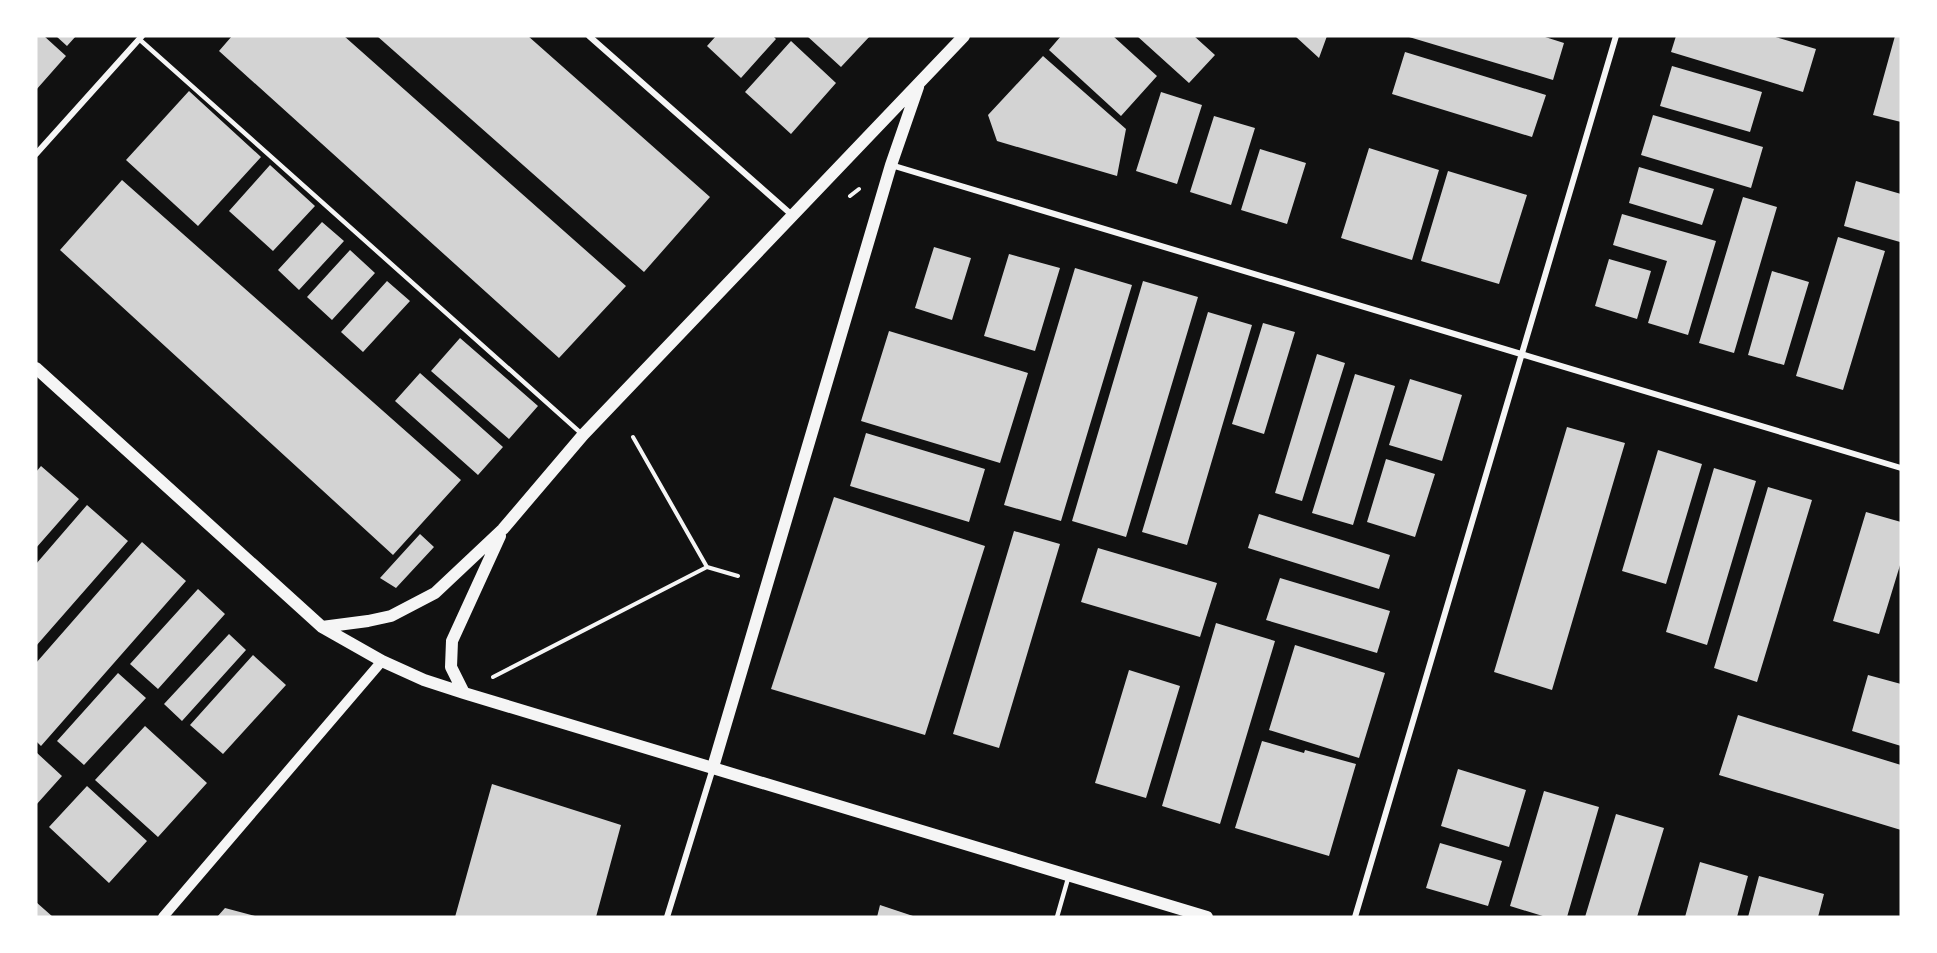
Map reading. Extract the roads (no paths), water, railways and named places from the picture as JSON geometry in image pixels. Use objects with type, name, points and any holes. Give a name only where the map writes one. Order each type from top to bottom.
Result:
[{"type":"main road","points":[[322,627],[391,616],[435,592],[502,529],[584,435],[964,36]]},
{"type":"main road","points":[[713,767],[891,165],[919,84]]},
{"type":"main road","points":[[36,368],[322,627],[382,662],[424,680],[464,693],[1208,917]]},
{"type":"main road","points":[[464,693],[451,667],[452,641],[502,529]]},
{"type":"street","points":[[589,36],[792,215]]},
{"type":"street","points":[[1355,917],[1616,36]]},
{"type":"street","points":[[36,154],[140,38]]},
{"type":"street","points":[[891,165],[1901,468]]},
{"type":"street","points":[[163,917],[382,662]]},
{"type":"street","points":[[667,917],[713,767]]},
{"type":"lane","points":[[140,38],[584,435]]},
{"type":"lane","points":[[1057,917],[1069,875]]}]
